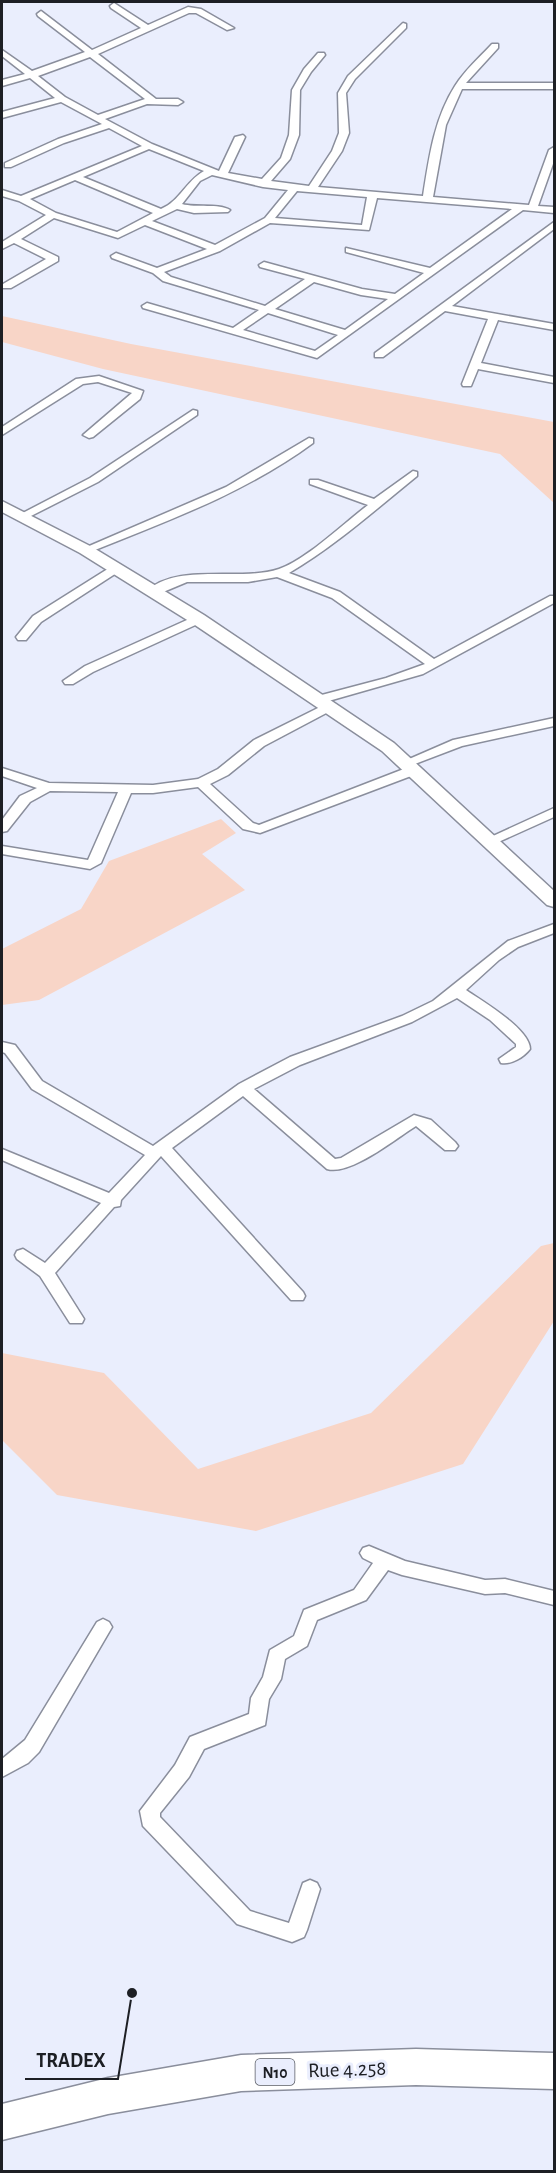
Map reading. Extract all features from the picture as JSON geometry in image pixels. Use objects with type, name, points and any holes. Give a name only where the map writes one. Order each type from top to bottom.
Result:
[{"type":"highway","name":"Rue 4.258","points":[[2,2122],[108,2096],[241,2073],[416,2067],[555,2071]]},
{"type":"street","points":[[114,6],[148,28]]},
{"type":"street","points":[[2,83],[30,76],[90,53],[193,9],[230,28]]},
{"type":"street","points":[[41,14],[152,100]]},
{"type":"street","points":[[312,189],[337,151],[344,133],[342,93],[351,78],[404,26]]},
{"type":"street","points":[[428,198],[437,140],[460,86],[495,46]]},
{"type":"street","points":[[2,53],[62,99],[149,146],[210,172],[263,184],[294,188],[555,210]]},
{"type":"street","points":[[263,184],[285,159],[294,135],[296,90],[307,71],[321,55]]},
{"type":"street","points":[[460,86],[554,86]]},
{"type":"street","points":[[2,115],[62,99]]},
{"type":"street","points":[[98,118],[152,100],[178,102]]},
{"type":"street","points":[[8,165],[61,141],[110,125]]},
{"type":"street","points":[[222,175],[240,137]]},
{"type":"street","points":[[22,199],[149,146]]},
{"type":"street","points":[[147,306],[235,330],[313,355],[320,353],[395,297],[528,206],[555,150]]},
{"type":"street","points":[[2,187],[6,194],[22,199],[53,215],[113,235],[123,234],[176,206],[197,179],[210,172]]},
{"type":"street","points":[[76,177],[161,213]]},
{"type":"street","points":[[157,271],[216,249],[268,220],[294,188]]},
{"type":"street","points":[[268,220],[366,228],[373,193]]},
{"type":"street","points":[[176,206],[194,210],[225,210]]},
{"type":"street","points":[[2,246],[53,215]]},
{"type":"street","points":[[145,222],[216,249]]},
{"type":"street","points":[[379,355],[446,308],[555,225]]},
{"type":"street","points":[[7,286],[54,259],[13,239]]},
{"type":"street","points":[[350,250],[432,273]]},
{"type":"street","points":[[116,256],[157,271],[167,279],[347,334]]},
{"type":"street","points":[[264,265],[361,292],[395,297]]},
{"type":"street","points":[[235,330],[312,279]]},
{"type":"street","points":[[446,308],[555,327]]},
{"type":"street","points":[[467,384],[494,317]]},
{"type":"street","points":[[475,365],[555,380]]},
{"type":"street","points":[[2,432],[80,381],[99,379],[138,391],[136,397],[89,435]]},
{"type":"street","points":[[23,516],[94,480],[193,413]]},
{"type":"street","points":[[86,550],[248,481],[279,465],[309,441]]},
{"type":"street","points":[[152,592],[184,578],[248,578],[278,573],[313,554],[413,474]]},
{"type":"street","points":[[314,482],[377,504]]},
{"type":"street","points":[[2,506],[86,550],[198,619],[388,747],[555,901]]},
{"type":"street","points":[[22,637],[37,619],[114,569]]},
{"type":"street","points":[[278,573],[336,595],[433,664]]},
{"type":"street","points":[[2,772],[48,787],[126,789],[201,783],[223,772],[259,743],[323,704],[399,679],[433,664],[509,621],[555,599]]},
{"type":"street","points":[[69,681],[89,669],[198,619]]},
{"type":"street","points":[[201,783],[248,826],[260,829],[411,766],[458,743],[555,722]]},
{"type":"street","points":[[2,828],[25,799],[48,787]]},
{"type":"street","points":[[2,850],[90,865],[94,863],[126,789]]},
{"type":"street","points":[[489,841],[555,813]]},
{"type":"street","points":[[46,1272],[114,1202],[159,1150],[244,1088],[331,1046],[407,1019],[457,991],[504,951],[555,928]]},
{"type":"street","points":[[457,991],[495,1017],[523,1042],[523,1049],[506,1059]]},
{"type":"street","points":[[2,1047],[10,1049],[37,1086],[159,1150],[297,1296]]},
{"type":"street","points":[[244,1088],[332,1165],[345,1163],[414,1120],[426,1124],[450,1146]]},
{"type":"street","points":[[2,1154],[114,1202]]},
{"type":"street","points":[[24,1255],[46,1272],[76,1319]]},
{"type":"street","points":[[310,1889],[297,1930],[292,1933],[244,1918],[150,1820],[150,1811],[182,1771],[197,1743],[258,1719],[260,1698],[272,1678],[277,1655],[301,1641],[310,1615],[360,1595],[377,1558],[485,1587],[505,1586],[555,1598]]},
{"type":"street","points":[[2,1770],[32,1746],[103,1627]]},
{"type":"shaded area","points":[[2,316],[131,344],[554,422],[554,503],[500,454],[103,369],[2,342]]},
{"type":"shaded area","points":[[221,819],[236,833],[202,854],[245,890],[39,1000],[2,1005],[2,949],[81,909],[109,861]]},
{"type":"shaded area","points":[[554,1243],[554,1321],[463,1464],[256,1531],[57,1495],[2,1440],[2,1353],[104,1373],[198,1469],[371,1413],[541,1246]]},
{"type":"place","name":"TRADEX","points":[[132,1993]]}]
